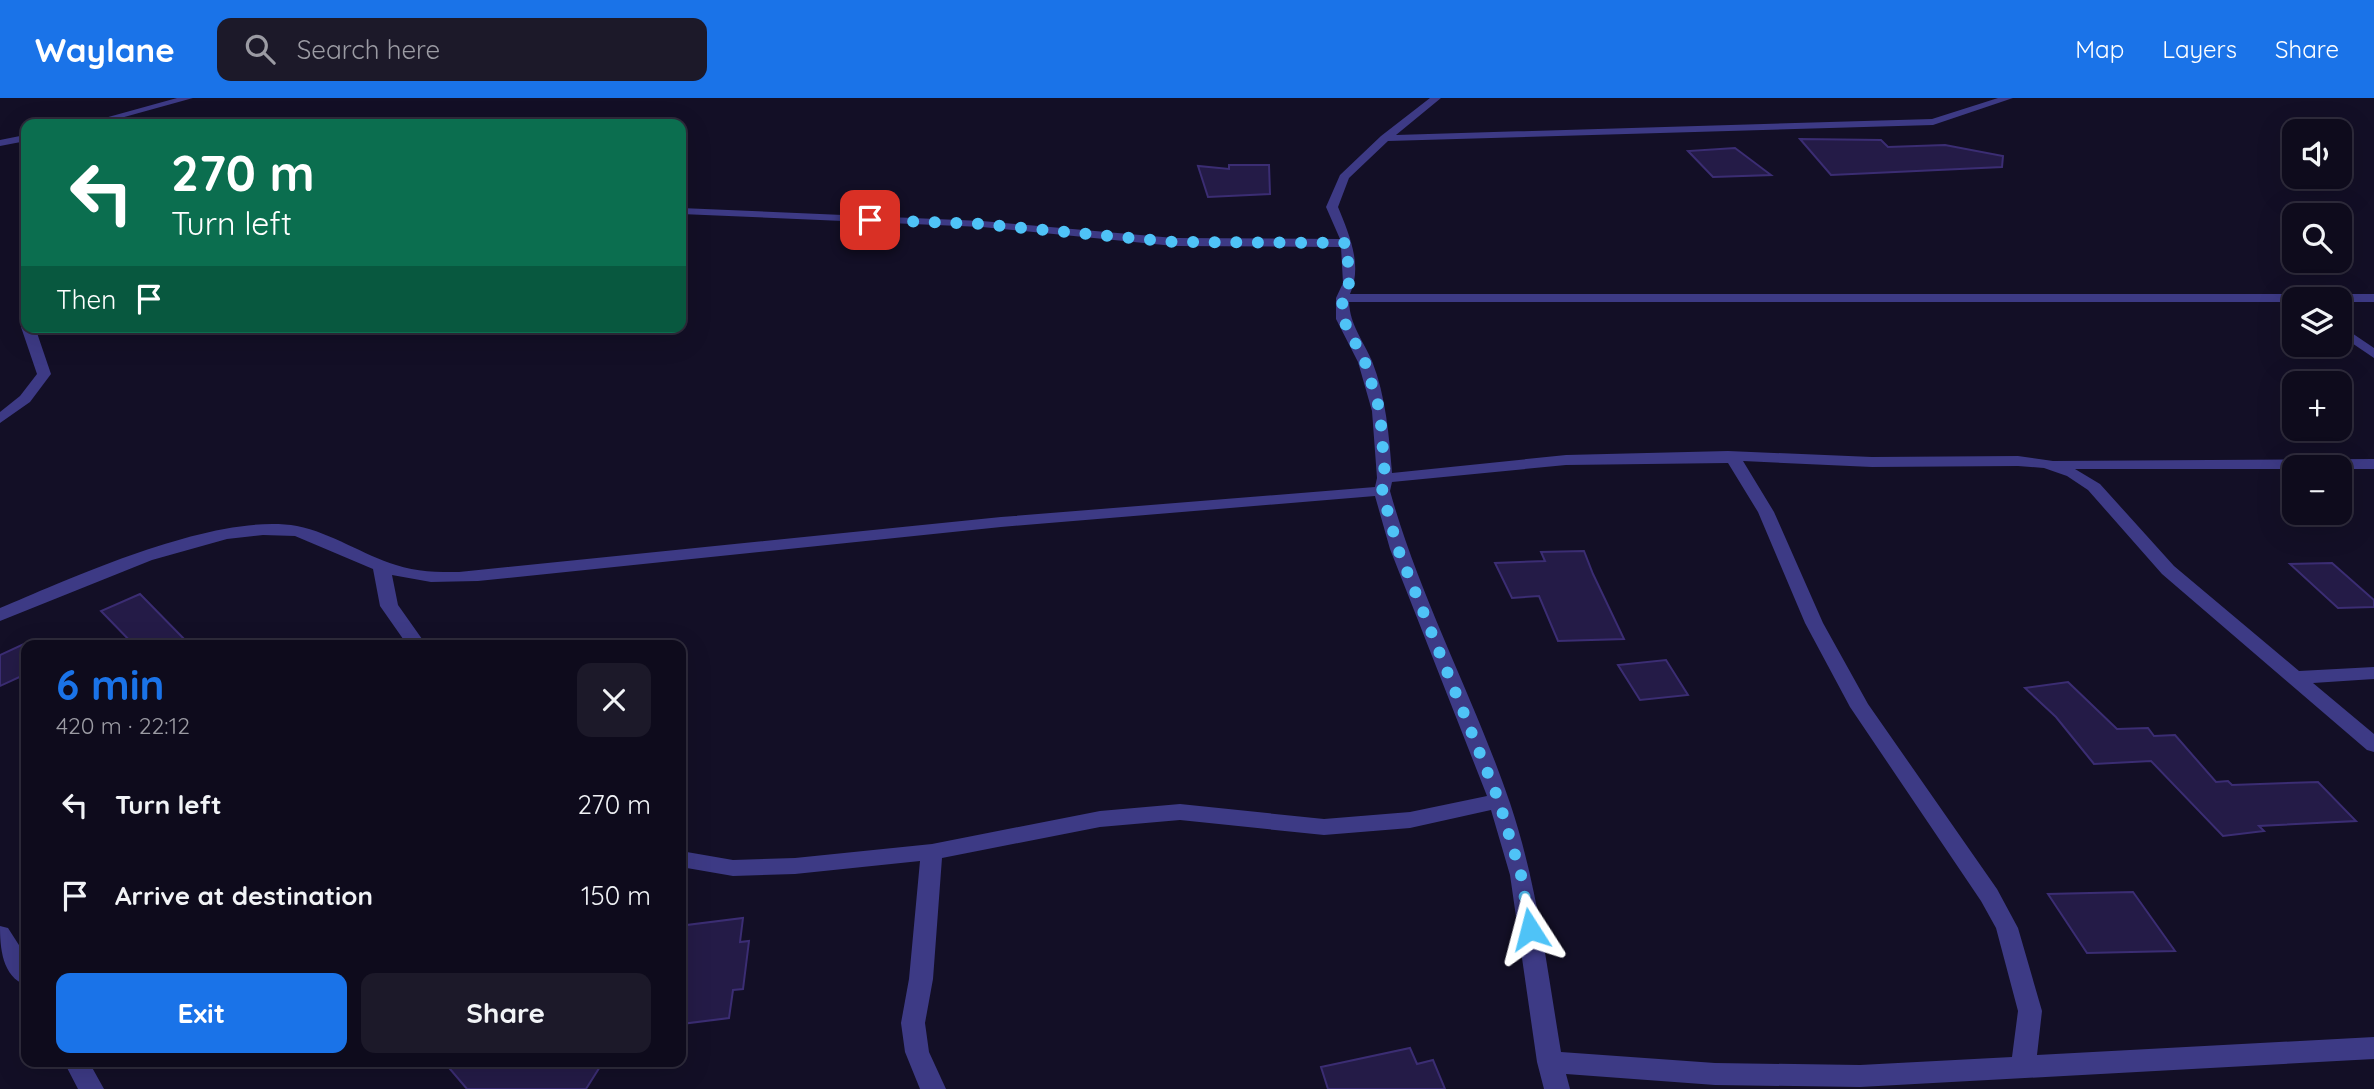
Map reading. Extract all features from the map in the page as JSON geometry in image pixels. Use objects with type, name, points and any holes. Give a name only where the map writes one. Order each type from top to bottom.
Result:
[{"type":"street","points":[[107,119],[188,98]]},
{"type":"street","points":[[1436,98],[1385,138],[1344,177],[1332,207],[1347,243],[1349,283],[1342,298],[1343,319],[1365,362],[1380,411],[1384,485],[1398,549],[1499,801],[1521,875],[1550,1062],[1557,1089]]},
{"type":"street","points":[[1385,138],[1933,122],[2008,98]]},
{"type":"street","points":[[0,143],[21,139]]},
{"type":"street","points":[[686,211],[982,224],[1174,242],[1347,243]]},
{"type":"street","points":[[1342,298],[2282,298]]},
{"type":"street","points":[[2352,298],[2374,298]]},
{"type":"street","points":[[0,419],[36,388],[44,373],[30,333]]},
{"type":"street","points":[[2352,338],[2374,354]]},
{"type":"street","points":[[2023,1066],[2029,1011],[2007,928],[1983,886],[1860,707],[1814,623],[1766,512],[1733,458],[1728,456],[1872,462],[2374,464]]},
{"type":"street","points":[[0,615],[122,566],[206,539],[254,529],[297,532],[402,573],[428,578],[478,576],[1384,485],[1566,460],[1733,458]]},
{"type":"street","points":[[2046,464],[2073,474],[2094,487],[2168,570],[2374,745]]},
{"type":"street","points":[[381,564],[389,606],[414,640]]},
{"type":"street","points":[[2294,678],[2374,673]]},
{"type":"street","points":[[686,860],[733,868],[795,866],[932,852],[1113,818],[1180,813],[1324,827],[1410,820],[1499,801]]},
{"type":"street","points":[[932,852],[921,979],[913,1023],[917,1052],[933,1089]]},
{"type":"street","points":[[0,934],[21,967]]},
{"type":"street","points":[[1550,1062],[1788,1077],[1860,1076],[2374,1048]]},
{"type":"street","points":[[79,1067],[91,1089]]},
{"type":"building","points":[[1800,139],[1881,140],[1888,147],[1945,145],[2003,156],[2002,167],[1831,175]]},
{"type":"building","points":[[1735,148],[1771,175],[1713,177],[1688,151]]},
{"type":"building","points":[[1229,165],[1269,165],[1270,194],[1208,197],[1198,166],[1229,169]]},
{"type":"building","points":[[1584,551],[1624,639],[1558,641],[1539,596],[1512,598],[1495,563],[1545,561],[1541,552]]},
{"type":"building","points":[[2332,563],[2374,600],[2374,607],[2338,608],[2290,564]]},
{"type":"building","points":[[140,594],[185,640],[129,640],[101,611]]},
{"type":"building","points":[[21,645],[21,676],[0,686],[0,655]]},
{"type":"building","points":[[1666,660],[1688,695],[1640,700],[1618,665]]},
{"type":"building","points":[[2068,682],[2117,729],[2148,728],[2154,736],[2175,735],[2216,782],[2228,781],[2232,785],[2318,782],[2356,821],[2259,826],[2264,831],[2223,836],[2151,761],[2094,764],[2056,717],[2025,688]]},
{"type":"building","points":[[2133,892],[2175,951],[2087,953],[2048,894]]},
{"type":"building","points":[[743,918],[740,942],[749,941],[743,989],[733,990],[729,1018],[686,1023],[687,925]]},
{"type":"building","points":[[1410,1048],[1417,1064],[1433,1060],[1445,1089],[1328,1089],[1321,1067]]},
{"type":"building","points":[[448,1067],[600,1067],[586,1089],[467,1089]]},
{"type":"route","points":[[870,220],[982,224],[1174,242],[1347,243],[1349,283],[1342,298],[1343,319],[1365,362],[1380,411],[1385,478],[1382,491],[1398,549],[1499,801],[1521,875],[1530,929]]}]
